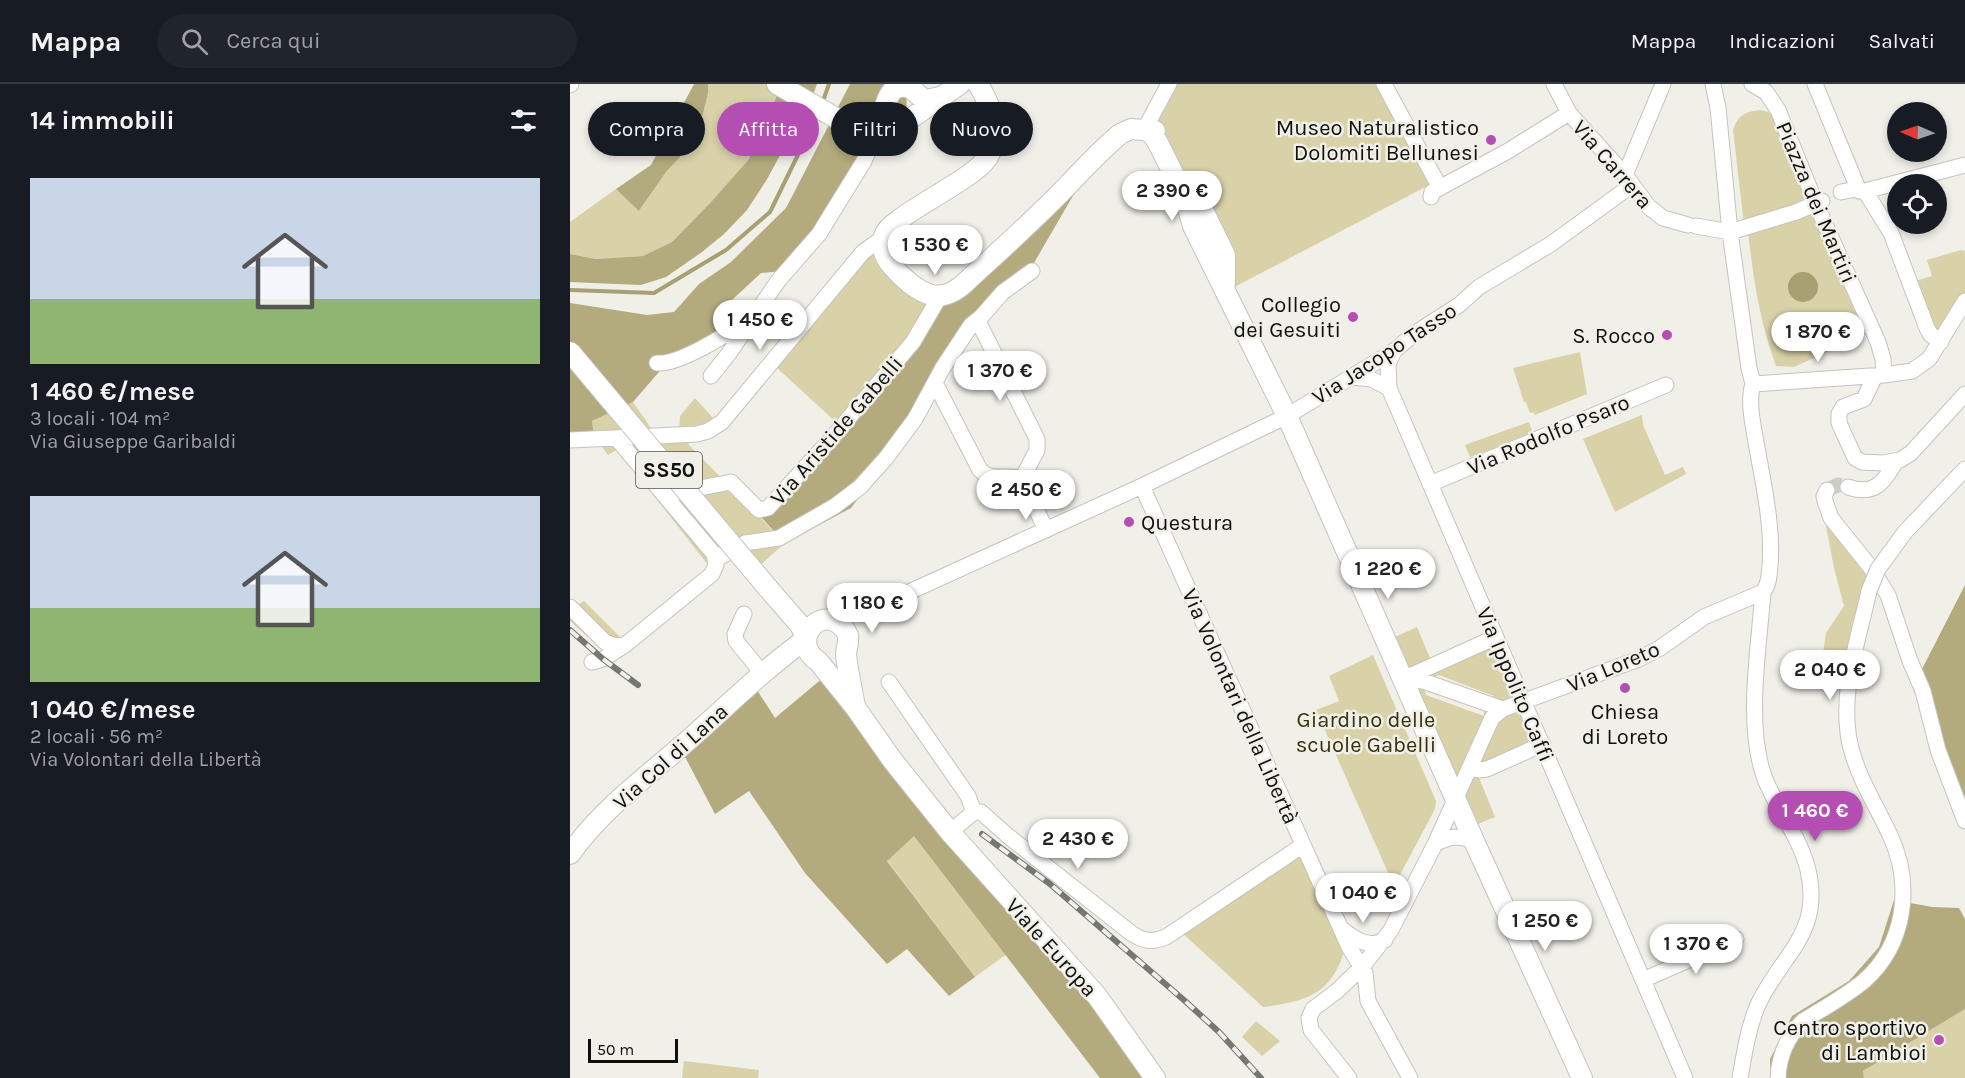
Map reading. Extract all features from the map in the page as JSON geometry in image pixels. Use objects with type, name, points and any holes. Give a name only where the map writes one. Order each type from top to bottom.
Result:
[{"type":"main road","points":[[777,84],[831,115]]},
{"type":"main road","points":[[909,102],[940,97],[960,84]]},
{"type":"main road","points":[[978,84],[993,113],[994,136],[987,157],[973,171],[890,227],[884,237],[884,253],[894,268],[924,292],[940,296],[952,292],[964,285],[1120,134],[1131,129],[1156,131],[1166,139],[1222,245],[1227,265],[1225,287],[1287,416],[1455,799],[1582,1078]]},
{"type":"main road","name":"Viale Europa","points":[[570,352],[800,625],[810,648],[893,761],[950,832],[1079,974],[1155,1078]]},
{"type":"main road","points":[[773,663],[789,639],[790,626],[786,610],[835,622],[847,634],[847,646],[841,658],[834,662],[826,663],[810,648]]},
{"type":"main road","points":[[810,648],[812,627],[824,620]]},
{"type":"main road","name":"Viale Europa","points":[[847,646],[855,707]]},
{"type":"main road","points":[[773,663],[810,648]]},
{"type":"main road","name":"Via Col di Lana","points":[[570,854],[598,820],[773,663]]},
{"type":"street","points":[[1144,130],[1169,84]]},
{"type":"street","points":[[1384,84],[1435,192],[1569,113]]},
{"type":"street","name":"Via Carrera","points":[[1554,84],[1569,113],[1657,214],[1697,227],[1730,232]]},
{"type":"street","points":[[1628,180],[1663,84]]},
{"type":"street","points":[[1713,84],[1718,108],[1730,232],[1753,384],[1751,392],[1754,427],[1768,515],[1770,549],[1768,586],[1763,592],[1755,703],[1758,754],[1769,789],[1804,858],[1811,897],[1802,938],[1757,1008],[1740,1078]]},
{"type":"street","name":"Piazza dei Martiri","points":[[1752,84],[1766,92],[1778,110],[1819,202],[1884,359],[1880,375]]},
{"type":"street","points":[[1820,85],[1861,190],[1891,233],[1927,328],[1931,335],[1941,342]]},
{"type":"street","points":[[711,376],[778,282],[819,234],[866,156]]},
{"type":"street","points":[[1840,192],[1861,190],[1965,165]]},
{"type":"street","name":"Via Jacopo Tasso","points":[[824,620],[874,608],[1142,486],[1287,416],[1394,351],[1414,334],[1459,305],[1479,287],[1533,256],[1628,180]]},
{"type":"street","points":[[1730,232],[1819,202]]},
{"type":"street","points":[[570,440],[697,434],[716,428],[762,376],[863,252],[884,237]]},
{"type":"street","points":[[714,554],[722,556],[745,543],[779,538],[848,498],[886,458],[915,418],[942,369],[971,325],[978,321],[1003,292],[1032,271]]},
{"type":"street","name":"Via Aristide Gabelli","points":[[664,495],[731,482],[759,510],[768,508],[831,439],[913,342],[940,296]]},
{"type":"street","points":[[1753,384],[1908,373],[1929,359],[1965,301]]},
{"type":"street","points":[[657,363],[670,362],[714,342],[759,310]]},
{"type":"street","points":[[978,321],[1037,439],[1034,456],[1022,479]]},
{"type":"street","name":"Via Ippolito Caffi","points":[[1394,351],[1388,364],[1389,388],[1685,1078]]},
{"type":"street","points":[[1880,375],[1864,399],[1840,410],[1839,423],[1852,454],[1858,461],[1874,463],[1896,461],[1911,453],[1965,394]]},
{"type":"street","points":[[1352,377],[1371,378],[1389,388]]},
{"type":"street","points":[[935,383],[980,470],[988,477],[1013,476],[1022,479],[1046,530]]},
{"type":"street","name":"Via Rodolfo Psaro","points":[[1430,484],[1666,385]]},
{"type":"street","points":[[592,662],[603,659],[625,645],[712,574],[716,565],[714,554],[619,439]]},
{"type":"street","points":[[1848,487],[1861,490],[1876,487],[1885,479],[1896,461]]},
{"type":"street","points":[[1778,1078],[1784,1048],[1796,1029],[1803,1021],[1864,981],[1876,968],[1894,939],[1901,920],[1904,879],[1900,857],[1855,762],[1847,725],[1847,690],[1869,591],[1878,569],[1905,532],[1965,469]]},
{"type":"street","name":"Via Volontari della Libertà","points":[[1142,486],[1349,947],[1362,967]]},
{"type":"street","points":[[1827,490],[1824,496],[1831,518],[1871,568],[1888,595],[1910,661],[1923,691],[1938,750],[1965,821]]},
{"type":"street","name":"Via Loreto","points":[[1503,709],[1639,659],[1660,648],[1704,617],[1763,592]]},
{"type":"street","points":[[570,607],[605,642],[615,646],[625,645]]},
{"type":"street","points":[[847,646],[865,616],[874,608]]},
{"type":"street","points":[[744,614],[735,634],[736,641],[773,663]]},
{"type":"street","points":[[1403,679],[1496,637]]},
{"type":"street","points":[[1403,679],[1422,681],[1503,709]]},
{"type":"street","points":[[889,682],[968,796],[974,812]]},
{"type":"street","points":[[1349,1078],[1311,1030],[1309,1018],[1313,1009],[1362,967],[1384,940],[1435,844],[1488,723],[1497,712],[1503,709]]},
{"type":"street","points":[[1469,768],[1488,769],[1542,744]]},
{"type":"street","points":[[974,812],[984,814],[1008,837],[1106,913],[1137,937],[1148,941],[1166,937],[1303,845]]},
{"type":"street","points":[[950,832],[974,812]]},
{"type":"street","points":[[1435,844],[1451,836],[1474,841]]},
{"type":"street","points":[[1340,927],[1366,943],[1375,944],[1384,940]]},
{"type":"street","points":[[1643,980],[1736,939]]},
{"type":"street","name":"Via Volontari della Libertà","points":[[1342,986],[1351,964],[1349,947]]},
{"type":"street","points":[[1362,967],[1365,973],[1368,1001],[1410,1078]]},
{"type":"street","points":[[1342,986],[1368,1001]]},
{"type":"green space","points":[[708,84],[782,84],[774,102],[717,102],[717,156],[750,156],[711,202],[672,242],[643,256],[596,259],[570,254],[570,222],[616,189],[640,210],[666,172],[681,156],[705,156],[705,106]]},
{"type":"green space","points":[[1171,84],[1381,84],[1433,183],[1225,292],[1146,139]]},
{"type":"green space","points":[[1760,110],[1768,112],[1775,118],[1809,203],[1744,225],[1733,130],[1743,115]]},
{"type":"green space","points":[[1813,210],[1865,335],[1794,367],[1776,366],[1758,300],[1748,232]]},
{"type":"green space","points":[[867,246],[939,305],[839,425],[774,365]]},
{"type":"green space","points":[[1961,250],[1965,251],[1965,301],[1941,342],[1909,283],[1932,276],[1927,260]]},
{"type":"green space","points":[[1580,352],[1587,394],[1535,415],[1533,412],[1530,413],[1513,368]]},
{"type":"green space","points":[[695,398],[722,428],[696,437],[688,444],[785,543],[756,569],[739,548],[712,570],[629,464],[625,445],[608,455],[594,435],[592,421],[633,402],[655,434],[679,433],[680,416]]},
{"type":"green space","points":[[1642,415],[1643,425],[1665,475],[1683,467],[1686,474],[1615,512],[1583,439]]},
{"type":"green space","points":[[1529,422],[1533,434],[1470,457],[1465,445]]},
{"type":"green space","points":[[1831,514],[1884,582],[1869,609],[1855,677],[1820,674],[1826,633],[1844,606],[1826,526]]},
{"type":"green space","points":[[584,601],[624,641],[607,654],[570,621],[570,608]]},
{"type":"green space","points":[[1417,627],[1432,663],[1493,636],[1532,740],[1491,759],[1478,775],[1495,817],[1466,829],[1384,642]],"holes":[[[1439,675],[1494,696],[1483,703],[1484,716],[1426,695],[1423,681]]]},
{"type":"green space","name":"Giardino delle scuole Gabelli","points":[[1373,655],[1436,801],[1435,809],[1394,886],[1316,710],[1339,701],[1329,676]]},
{"type":"green space","points":[[914,835],[1007,954],[975,977],[887,860]]},
{"type":"green space","points":[[1301,844],[1345,949],[1332,977],[1325,986],[1305,998],[1263,1007],[1179,930]]},
{"type":"green space","name":"Centro sportivo di Lambioi","points":[[1965,1009],[1965,1078],[1864,1078],[1863,1071]]},
{"type":"green space","points":[[1256,1021],[1280,1041],[1262,1056],[1242,1037]]},
{"type":"green space","points":[[684,1061],[759,1070],[758,1078],[682,1078]]},
{"type":"shaded area","points":[[694,84],[708,84],[705,106],[705,102],[684,102]]},
{"type":"shaded area","points":[[782,84],[817,84],[810,102],[774,102]]},
{"type":"shaded area","points":[[850,84],[906,84],[907,102],[841,102]]},
{"type":"shaded area","points":[[831,121],[831,156],[866,156],[784,271],[761,273],[719,312],[727,336],[665,365],[633,402],[592,421],[594,435],[570,436],[570,303],[647,315],[674,312],[699,284],[731,262],[786,208],[813,156],[819,156],[819,144]]},
{"type":"shaded area","points":[[656,156],[681,156],[666,172],[639,211],[616,189],[651,165]]},
{"type":"shaded area","points":[[750,156],[780,156],[747,210],[724,234],[666,277],[641,285],[570,282],[570,254],[596,259],[643,256],[672,242]]},
{"type":"shaded area","points":[[1071,187],[1074,194],[1031,268],[996,294],[889,456],[851,508],[785,543],[757,513],[939,305]]},
{"type":"shaded area","points":[[1803,272],[1814,276],[1818,287],[1814,298],[1803,302],[1792,298],[1788,287],[1792,276]]},
{"type":"shaded area","points":[[1965,585],[1965,823],[1919,675]]},
{"type":"shaded area","points":[[836,667],[849,693],[1162,1078],[1100,1078],[914,836],[887,861],[975,977],[949,996],[907,949],[887,964],[805,873],[749,791],[715,814],[682,751],[757,690],[775,718]]},
{"type":"shaded area","points":[[1894,900],[1932,907],[1959,908],[1965,919],[1965,1009],[1863,1071],[1864,1078],[1771,1078],[1770,1059],[1792,1016],[1849,981],[1879,947]]},
{"type":"waterway","points":[[822,104],[829,84]]},
{"type":"waterway","points":[[570,290],[654,293],[726,250],[770,212],[797,156]]},
{"type":"tunnel","points":[[1827,490],[1838,485],[1848,487]]},
{"type":"railway","points":[[570,630],[638,685]]},
{"type":"railway","points":[[982,834],[1050,884],[1185,1001],[1219,1032],[1261,1078]]},
{"type":"place","name":"Museo Naturalistico Dolomiti Bellunesi","points":[[1491,140]]},
{"type":"place","name":"Collegio dei Gesuiti","points":[[1353,317]]},
{"type":"place","name":"S. Rocco","points":[[1667,335]]},
{"type":"place","name":"Questura","points":[[1129,522]]},
{"type":"place","name":"Chiesa di Loreto","points":[[1625,688]]},
{"type":"place","name":"Centro sportivo di Lambioi","points":[[1939,1040]]}]
